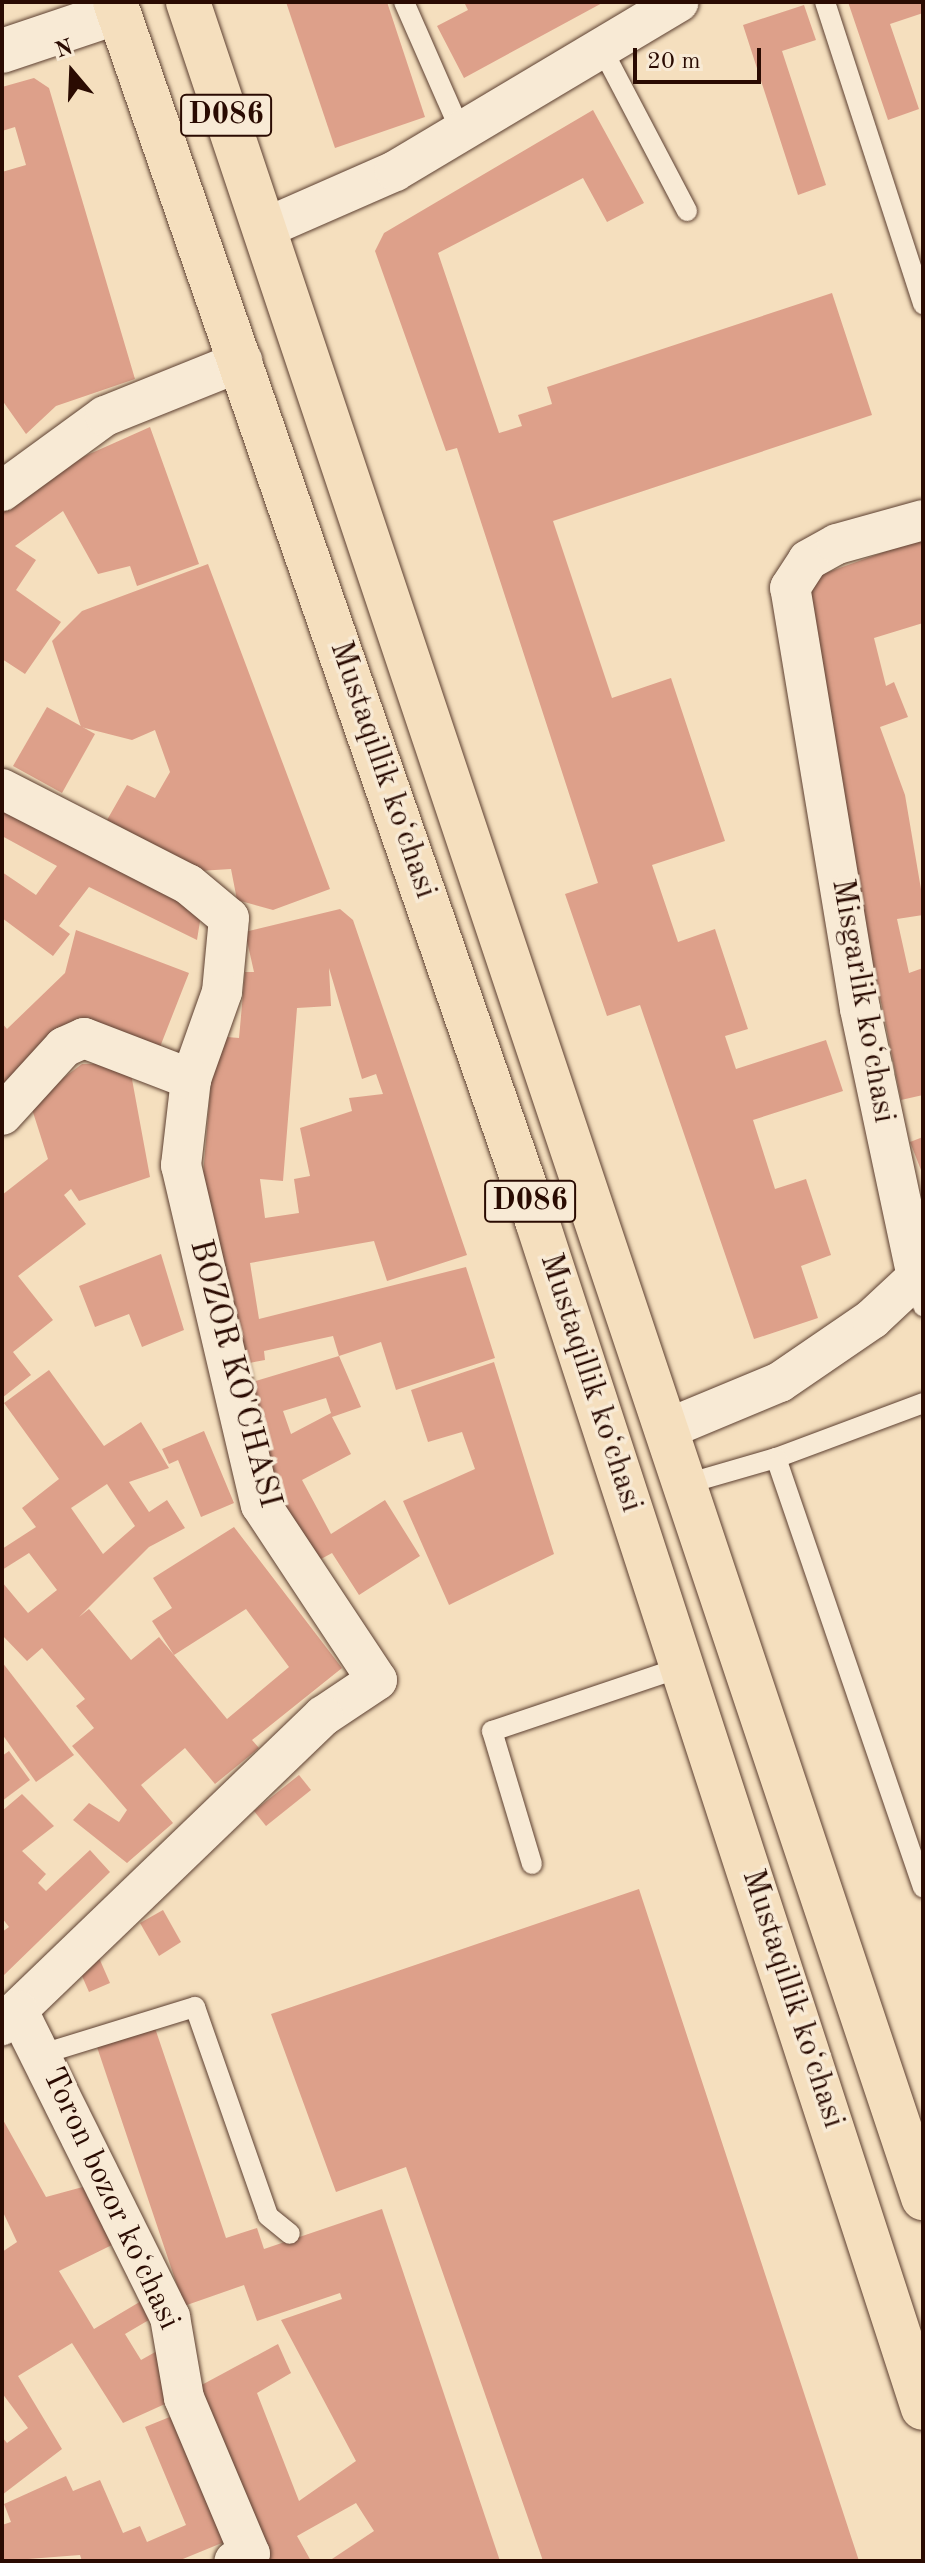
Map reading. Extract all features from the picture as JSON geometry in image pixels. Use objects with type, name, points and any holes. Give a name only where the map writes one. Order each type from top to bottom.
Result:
[{"type":"main road","name":"Mustaqillik koʻchasi","points":[[188,2],[923,2198]]},
{"type":"main road","name":"Mustaqillik koʻchasi","points":[[116,7],[242,361],[682,1667],[923,2408]]},
{"type":"street","points":[[263,229],[395,171],[679,2]]},
{"type":"street","points":[[2,51],[116,7]]},
{"type":"street","points":[[2,491],[105,416],[242,361]]},
{"type":"street","name":"Misgarlik koʻchasi","points":[[667,1429],[780,1382],[872,1319],[920,1291],[860,1009],[790,588],[808,560],[837,544],[923,520]]},
{"type":"street","name":"BOZOR KO'CHASI","points":[[2,789],[188,884],[229,918],[222,992],[191,1079],[181,1165],[261,1505],[377,1680],[323,1716],[10,2018]]},
{"type":"street","points":[[2,1115],[64,1047],[84,1038],[191,1079]]},
{"type":"street","name":"Toron bozor koʻchasi","points":[[10,2018],[42,2054],[170,2317],[184,2398],[250,2554],[234,2561]]},
{"type":"lane","points":[[404,2],[461,132]]},
{"type":"lane","points":[[825,2],[923,304]]},
{"type":"lane","points":[[602,49],[687,211]]},
{"type":"lane","points":[[686,1484],[776,1458],[923,1403]]},
{"type":"lane","points":[[776,1458],[923,1888]]},
{"type":"lane","points":[[532,1864],[492,1731],[682,1667]]},
{"type":"lane","points":[[42,2054],[195,2007],[268,2216],[290,2234]]},
{"type":"building","points":[[286,2],[387,2],[425,117],[335,148]]},
{"type":"building","points":[[464,2],[604,2],[464,78],[437,26],[468,10]]},
{"type":"building","points":[[848,2],[922,2],[923,13],[890,24],[919,109],[888,120]]},
{"type":"building","points":[[804,5],[816,40],[782,51],[826,185],[798,195],[743,25]]},
{"type":"building","points":[[34,78],[49,88],[135,379],[56,406],[26,434],[2,400],[2,172],[26,165],[15,127],[2,131],[2,87]]},
{"type":"building","points":[[593,110],[644,203],[607,222],[583,178],[438,253],[499,433],[522,426],[518,415],[552,404],[547,387],[832,293],[872,415],[553,521],[612,698],[671,678],[725,841],[652,865],[678,942],[715,929],[748,1029],[725,1036],[736,1069],[826,1040],[843,1091],[753,1120],[775,1189],[806,1179],[831,1255],[801,1266],[818,1318],[754,1339],[640,1005],[607,1016],[565,894],[598,883],[457,448],[446,451],[375,251],[384,233]]},
{"type":"building","points":[[150,427],[199,564],[137,586],[130,566],[98,574],[63,511],[15,546],[36,560],[16,590],[61,622],[25,674],[2,659],[2,493]]},
{"type":"building","points":[[923,538],[923,623],[874,638],[886,686],[894,682],[908,717],[880,727],[905,795],[923,901],[923,915],[897,919],[909,973],[923,968],[923,1095],[901,1100],[841,806],[809,579]]},
{"type":"building","points":[[208,564],[330,889],[273,910],[237,900],[231,869],[199,871],[107,820],[127,785],[155,798],[170,772],[155,730],[132,740],[81,727],[52,641],[82,611]]},
{"type":"building","points":[[47,707],[95,734],[62,793],[13,766]]},
{"type":"building","points":[[2,797],[201,915],[197,940],[89,887],[59,926],[70,934],[53,956],[2,918],[2,872],[36,895],[57,866],[2,836]]},
{"type":"building","points":[[340,909],[353,920],[467,1255],[387,1281],[374,1241],[250,1263],[259,1319],[466,1267],[495,1358],[396,1390],[381,1342],[339,1356],[333,1336],[264,1351],[265,1360],[232,1366],[203,1175],[215,1036],[239,1038],[245,972],[254,972],[245,932]],"holes":[[[329,968],[362,1079],[376,1074],[383,1094],[349,1098],[352,1111],[300,1128],[310,1176],[294,1179],[299,1213],[265,1218],[260,1179],[283,1181],[297,1008],[331,1006]]]},
{"type":"building","points":[[76,930],[189,973],[158,1052],[75,1021],[2,1109],[2,1023],[7,1029],[65,973]]},
{"type":"building","points":[[129,1063],[150,1177],[79,1201],[71,1189],[64,1195],[86,1224],[18,1276],[53,1320],[13,1352],[31,1375],[2,1398],[2,1195],[48,1159],[30,1103],[82,1064]]},
{"type":"building","points":[[923,1137],[923,1175],[910,1142]]},
{"type":"building","points":[[161,1254],[184,1330],[142,1347],[129,1314],[95,1327],[79,1286]]},
{"type":"building","points":[[339,1356],[361,1407],[332,1417],[351,1454],[302,1480],[331,1534],[385,1500],[420,1556],[359,1595],[332,1553],[312,1564],[254,1454],[236,1387]],"holes":[[[326,1398],[331,1413],[291,1434],[283,1411]]]},
{"type":"building","points":[[494,1362],[554,1554],[449,1605],[403,1501],[475,1469],[462,1432],[428,1442],[411,1390]]},
{"type":"building","points":[[49,1370],[104,1446],[141,1422],[169,1468],[129,1482],[149,1512],[167,1500],[185,1528],[149,1547],[79,1617],[89,1609],[131,1660],[159,1637],[227,1719],[289,1667],[246,1609],[174,1655],[152,1621],[172,1608],[153,1578],[234,1527],[342,1668],[252,1740],[259,1748],[215,1784],[185,1748],[141,1785],[173,1823],[127,1863],[73,1820],[89,1803],[119,1822],[127,1810],[72,1746],[94,1728],[76,1706],[85,1699],[42,1648],[27,1661],[2,1635],[2,1582],[28,1613],[57,1590],[29,1553],[2,1570],[2,1549],[36,1527],[22,1508],[59,1479],[4,1403]],"holes":[[[107,1484],[135,1526],[103,1554],[71,1508]]]},
{"type":"building","points":[[204,1431],[234,1503],[201,1517],[178,1460],[169,1464],[162,1449]]},
{"type":"building","points":[[2,1662],[74,1755],[36,1782],[2,1734]]},
{"type":"building","points":[[9,1751],[30,1780],[2,1801],[2,1756]]},
{"type":"building","points":[[299,1775],[311,1790],[266,1826],[254,1811]]},
{"type":"building","points":[[22,1794],[54,1826],[22,1851],[46,1874],[38,1883],[46,1891],[90,1850],[110,1872],[2,1977],[2,1932],[9,1927],[2,1918],[2,1811]]},
{"type":"building","points":[[639,1889],[859,2561],[543,2561],[406,2167],[336,2192],[271,2014]]},
{"type":"building","points":[[163,1910],[181,1942],[159,1956],[140,1923]]},
{"type":"building","points":[[96,1951],[110,1983],[89,1992],[75,1960]]},
{"type":"building","points":[[155,2028],[226,2238],[257,2228],[264,2249],[382,2209],[500,2561],[329,2561],[374,2531],[356,2503],[297,2536],[311,2561],[267,2561],[196,2388],[278,2344],[291,2373],[257,2393],[299,2501],[356,2461],[281,2320],[342,2299],[340,2293],[257,2321],[244,2285],[184,2306],[97,2047]]},
{"type":"building","points":[[2,2118],[46,2197],[90,2185],[116,2243],[59,2271],[94,2329],[148,2297],[159,2314],[125,2334],[141,2360],[173,2342],[176,2399],[123,2423],[72,2343],[18,2376],[62,2449],[2,2495],[2,2437],[7,2443],[28,2428],[2,2393],[2,2252],[17,2242],[2,2210]]},
{"type":"building","points":[[182,2412],[234,2538],[178,2561],[82,2561],[80,2555],[2,2561],[2,2525],[11,2522],[4,2504],[66,2476],[73,2491],[100,2480],[123,2533],[140,2526],[147,2542],[186,2525],[145,2427]]}]
